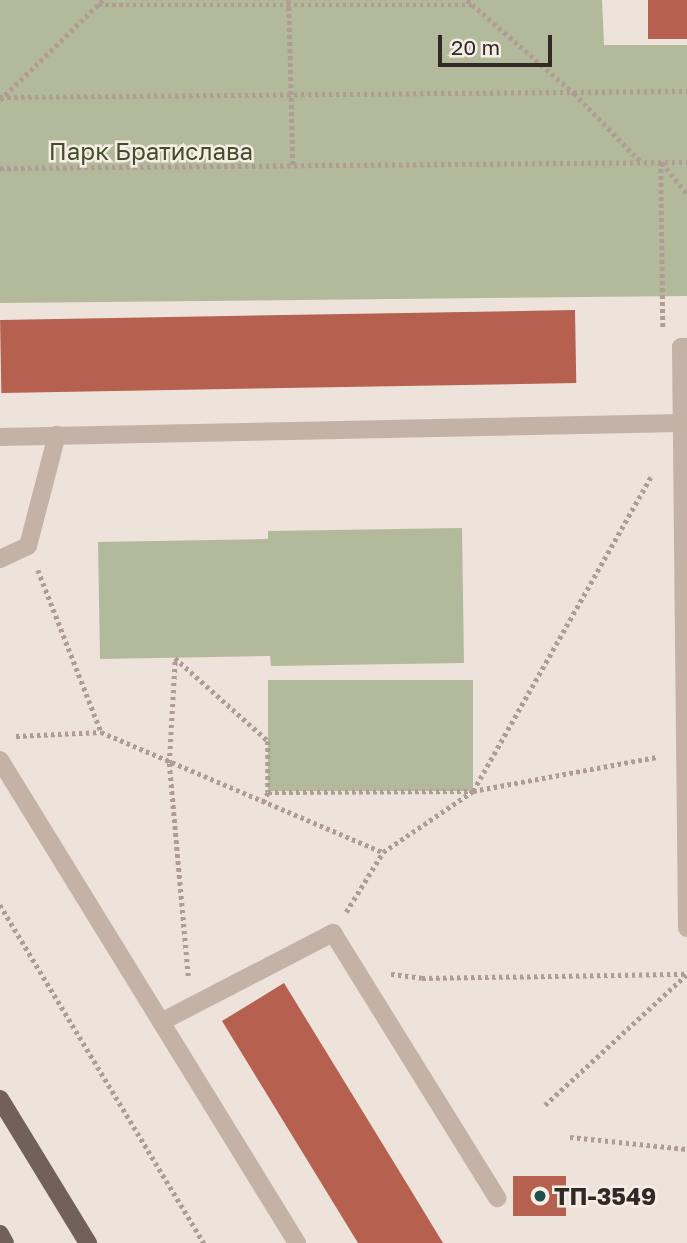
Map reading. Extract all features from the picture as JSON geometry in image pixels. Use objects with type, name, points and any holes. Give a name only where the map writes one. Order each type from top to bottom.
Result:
[{"type":"main road","points":[[0,1100],[88,1243]]},
{"type":"main road","points":[[0,1234],[5,1243]]},
{"type":"lane","points":[[687,347],[681,347],[687,928]]},
{"type":"lane","points":[[0,437],[682,423]]},
{"type":"lane","points":[[0,559],[28,545],[57,435]]},
{"type":"lane","points":[[0,760],[297,1243]]},
{"type":"lane","points":[[161,1022],[333,933],[498,1198]]},
{"type":"path","points":[[2,98],[103,0]]},
{"type":"path","points":[[467,0],[574,93],[642,163]]},
{"type":"path","points":[[98,5],[289,2],[472,5]]},
{"type":"path","points":[[289,2],[293,166]]},
{"type":"path","points":[[2,98],[687,91]]},
{"type":"path","points":[[661,162],[687,194]]},
{"type":"path","points":[[661,162],[663,341]]},
{"type":"path","points":[[0,167],[687,162]]},
{"type":"path","points":[[333,933],[383,852],[473,791],[655,470]]},
{"type":"path","points":[[28,545],[101,732]]},
{"type":"path","points":[[191,1008],[169,763],[176,658],[268,741],[268,792],[263,802]]},
{"type":"path","points":[[13,736],[101,732],[383,852]]},
{"type":"path","points":[[268,792],[473,791],[685,752]]},
{"type":"path","points":[[0,905],[204,1243]]},
{"type":"path","points":[[355,969],[422,978],[687,974]]},
{"type":"path","points":[[545,1105],[687,974]]},
{"type":"path","points":[[570,1137],[687,1149]]},
{"type":"green space","name":"Парк Братислава","points":[[0,0],[602,0],[604,45],[687,45],[687,296],[0,303]]},
{"type":"green space","points":[[462,528],[464,663],[271,666],[270,656],[100,659],[98,542],[268,539],[268,531]]},
{"type":"green space","points":[[268,680],[473,680],[473,791],[268,791]]},
{"type":"building","points":[[648,0],[687,0],[687,39],[648,39]]},
{"type":"building","points":[[575,310],[576,383],[1,393],[0,320]]},
{"type":"building","points":[[284,983],[443,1243],[358,1243],[222,1021]]},
{"type":"building","name":"ТП-3549","points":[[513,1176],[566,1176],[566,1216],[513,1216]]},
{"type":"place","name":"ТП-3549","points":[[540,1196]]}]
